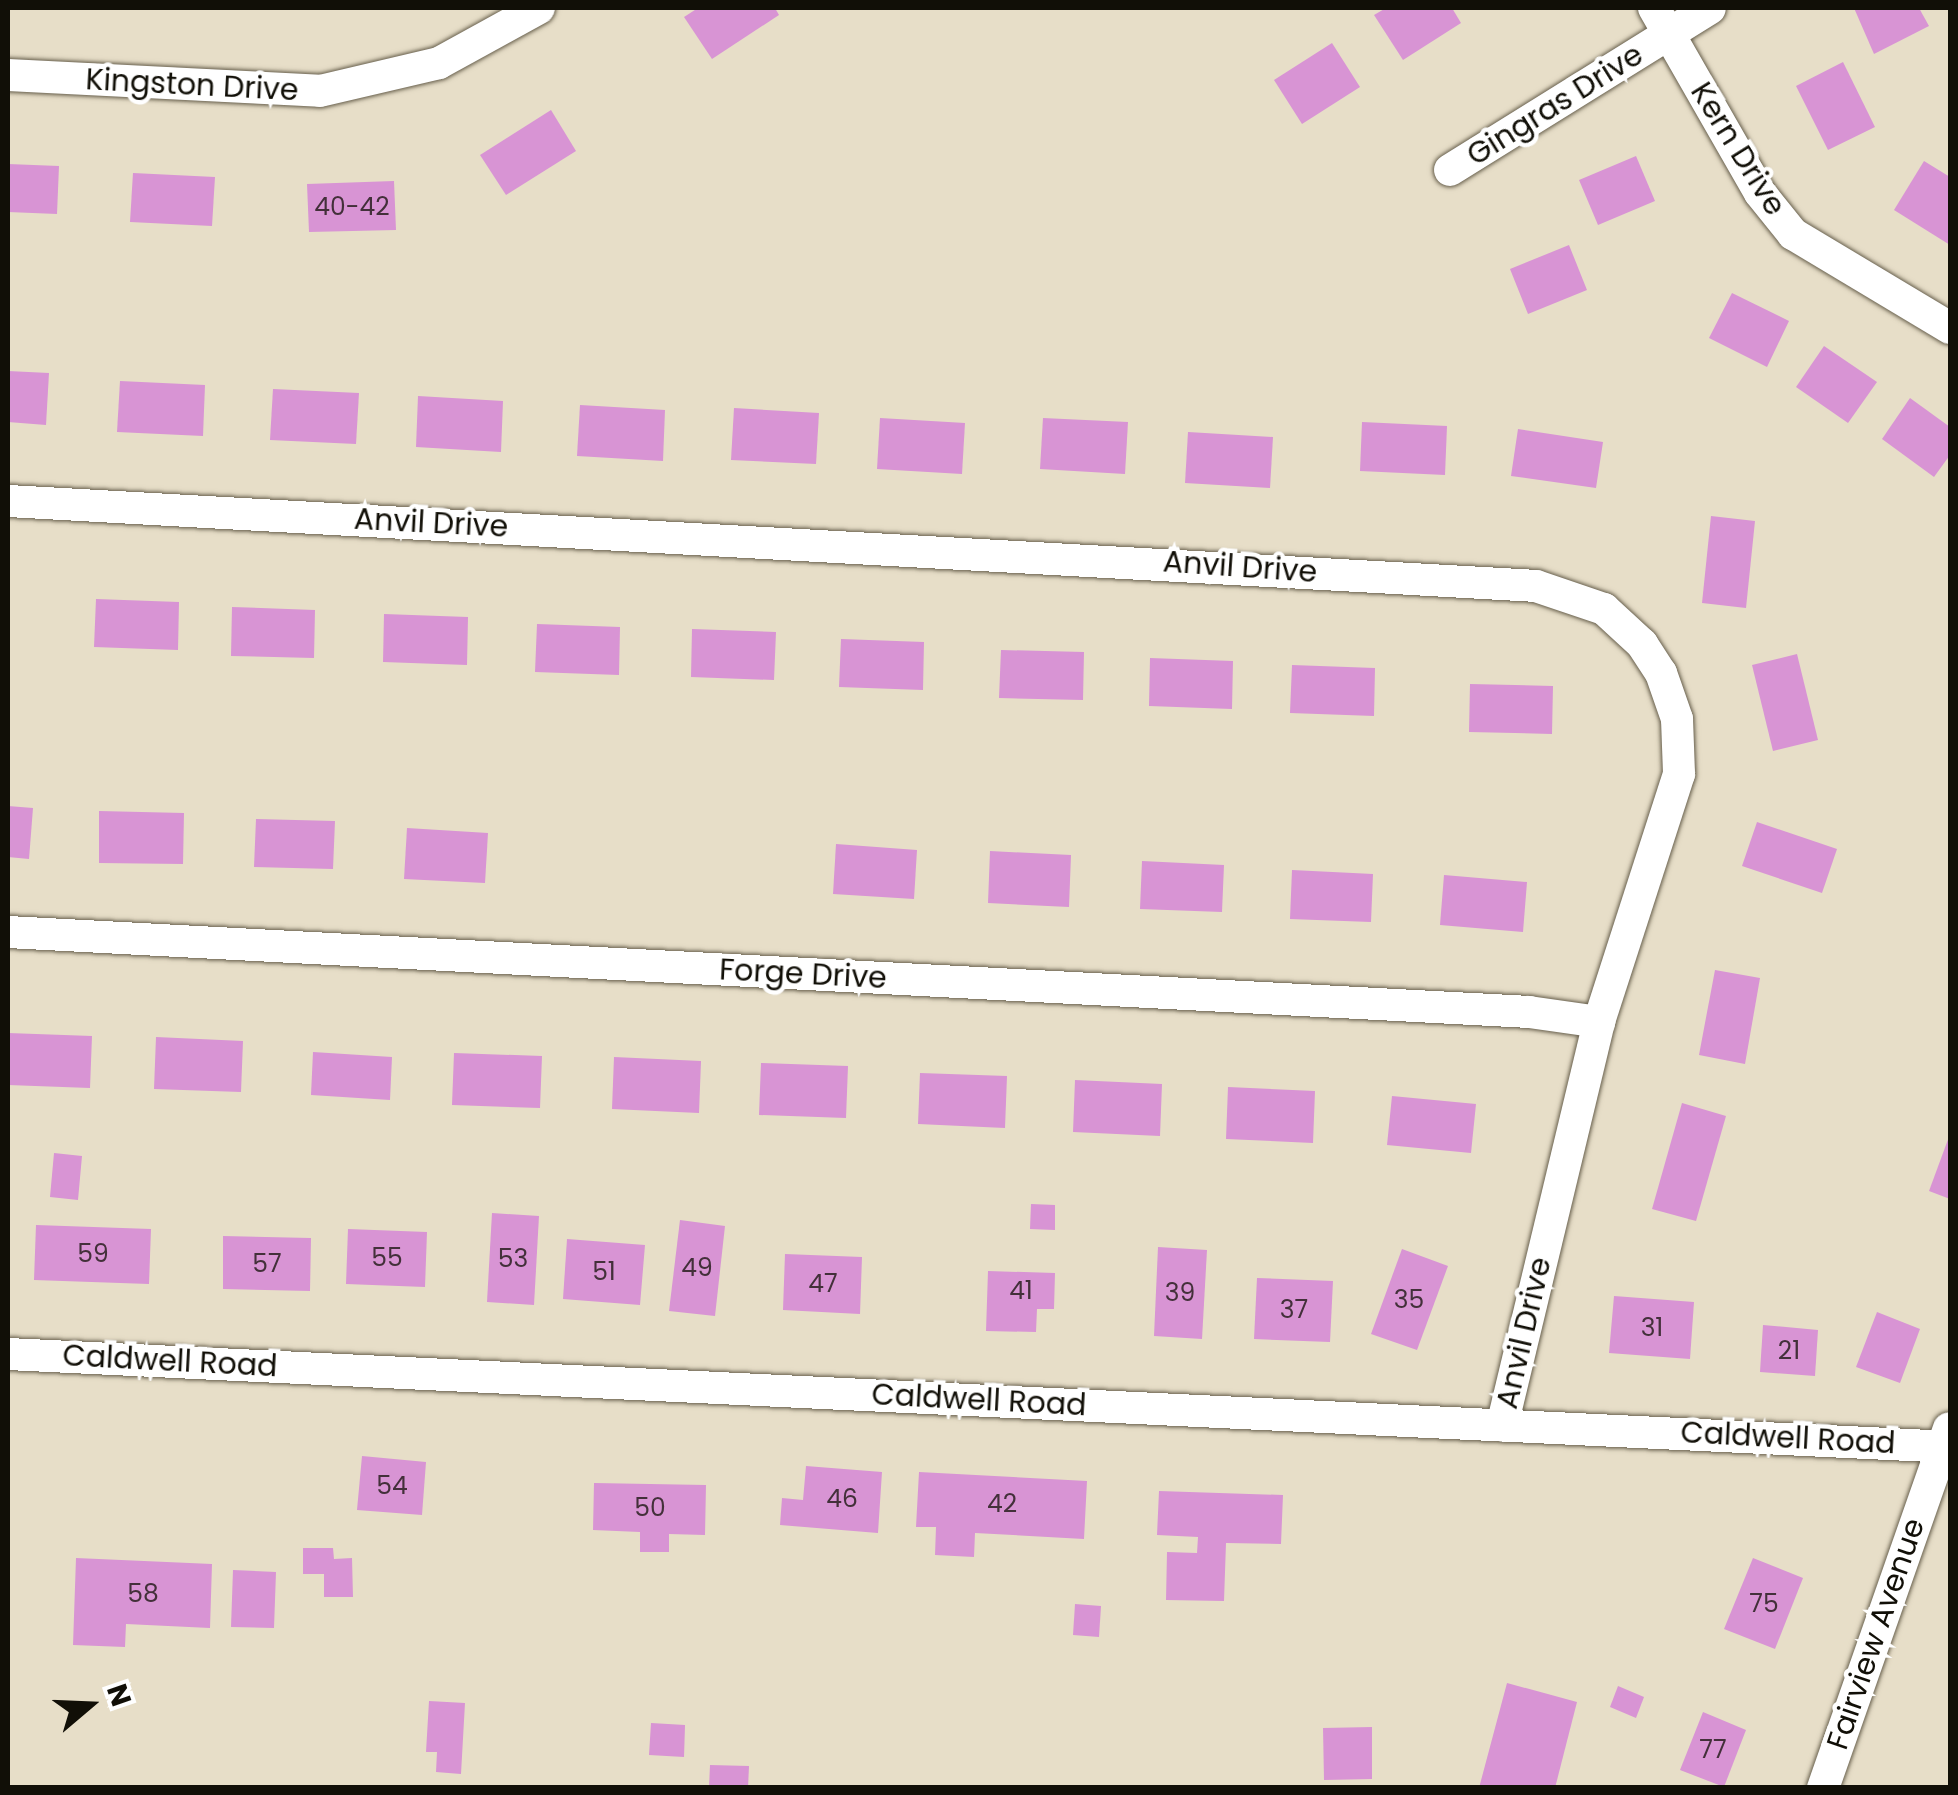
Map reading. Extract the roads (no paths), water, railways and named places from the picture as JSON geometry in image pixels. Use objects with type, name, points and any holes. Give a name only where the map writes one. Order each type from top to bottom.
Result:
[{"type":"street","name":"Kingston Drive","points":[[8,75],[320,91],[439,63],[538,8]]},
{"type":"street","name":"Gingras Drive","points":[[1450,170],[1661,21],[1710,8]]},
{"type":"street","name":"Kern Drive","points":[[1661,21],[1760,193],[1792,234],[1950,328]]},
{"type":"street","name":"Anvil Drive","points":[[8,500],[1038,554],[1569,593],[1604,608],[1642,644],[1672,702],[1679,737],[1676,794],[1598,1022],[1502,1425]]},
{"type":"street","name":"Forge Drive","points":[[8,932],[1529,1012],[1598,1022]]},
{"type":"street","name":"Caldwell Road","points":[[8,1354],[1502,1425],[1948,1439]]},
{"type":"street","name":"Fairview Avenue","points":[[1822,1788],[1948,1439]]}]
